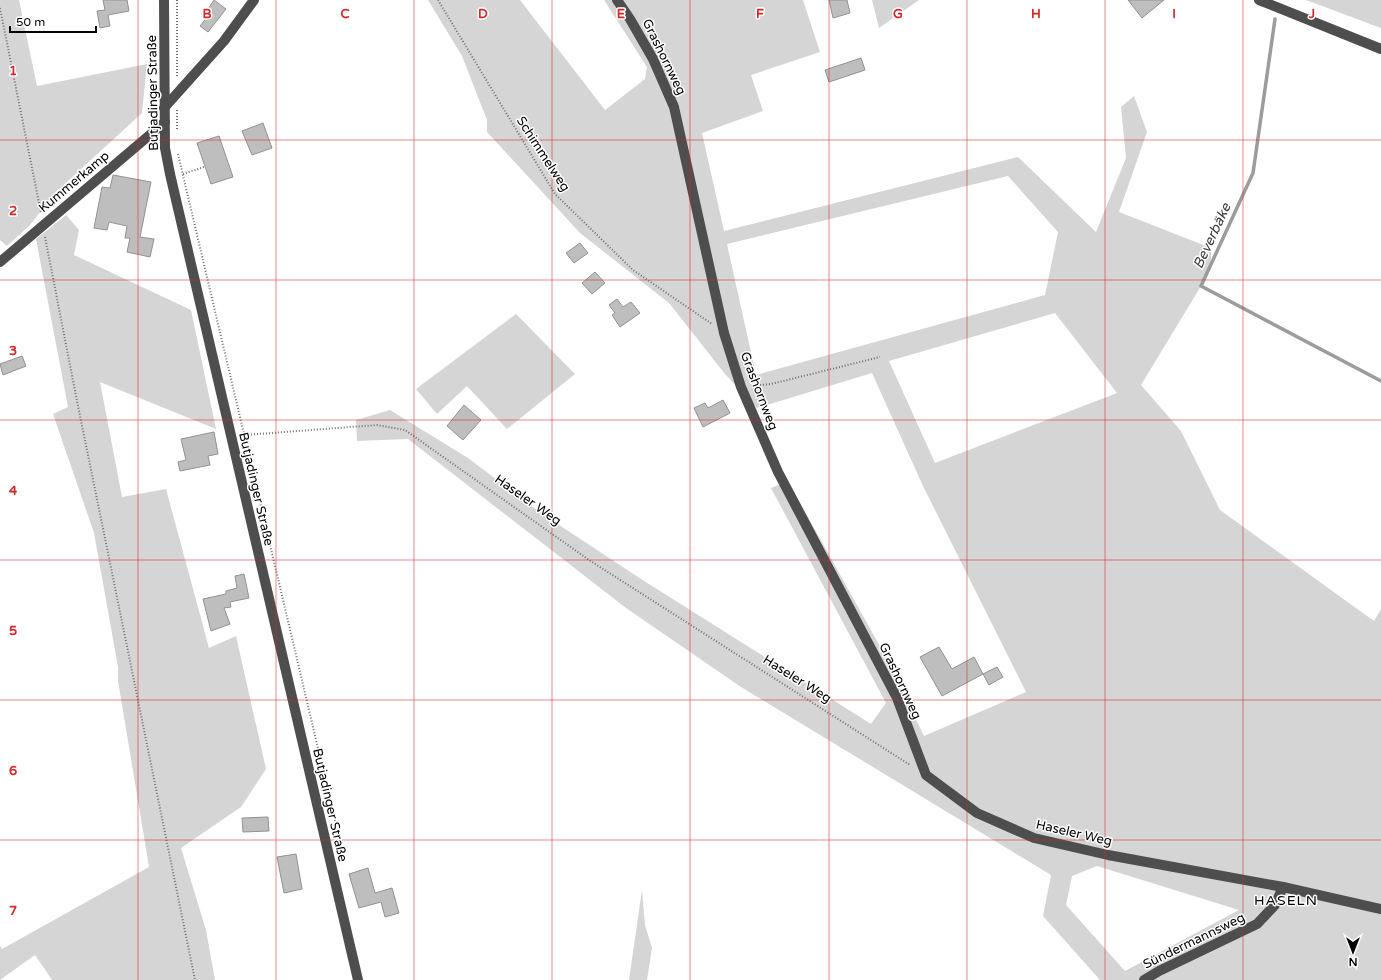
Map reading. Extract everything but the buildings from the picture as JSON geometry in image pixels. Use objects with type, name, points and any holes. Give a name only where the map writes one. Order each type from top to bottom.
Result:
[{"type":"street","name":"Butjadinger Straße","points":[[164,0],[164,122],[165,148],[170,174],[358,980]]},
{"type":"street","points":[[164,108],[224,41],[254,0]]},
{"type":"street","name":"Grashornweg","points":[[617,0],[630,19],[653,59],[674,107],[724,333],[741,386],[778,472],[897,698],[926,775]]},
{"type":"street","points":[[1259,0],[1275,3],[1381,49]]},
{"type":"street","name":"Kummerkamp","points":[[0,262],[164,122]]},
{"type":"street","name":"Haseler Weg","points":[[926,775],[977,814],[1034,838],[1108,855],[1283,887],[1381,909]]},
{"type":"street","name":"Sündermannsweg","points":[[1144,980],[1159,971],[1257,924],[1275,905],[1283,887]]},
{"type":"path","points":[[177,0],[177,131]]},
{"type":"path","name":"Schimmelweg","points":[[438,0],[555,194],[633,270],[724,333]]},
{"type":"path","points":[[0,8],[77,401],[195,980]]},
{"type":"path","points":[[178,153],[340,846],[340,861]]},
{"type":"path","points":[[183,174],[204,167]]},
{"type":"path","points":[[741,386],[771,384],[880,357]]},
{"type":"path","name":"Haseler Weg","points":[[231,436],[377,425],[405,430],[589,560],[926,775]]},
{"type":"shaded area","points":[[0,0],[19,0],[37,86],[147,64],[142,113],[56,192],[29,226],[7,246],[0,240]]},
{"type":"shaded area","points":[[428,0],[520,0],[605,110],[645,79],[647,67],[604,0],[803,0],[820,52],[751,75],[763,111],[702,133],[724,231],[1018,157],[1096,232],[1126,158],[1121,107],[1134,96],[1147,132],[1119,212],[1211,248],[1211,260],[1201,286],[1141,385],[1181,431],[1220,510],[1374,621],[1381,609],[1381,980],[1100,980],[1043,916],[1051,875],[741,687],[626,608],[408,439],[357,441],[356,420],[390,410],[468,458],[538,511],[641,579],[871,724],[886,703],[771,488],[788,481],[882,650],[924,736],[1026,692],[923,486],[872,373],[757,408],[725,374],[669,303],[580,233],[487,132],[487,120],[462,56]],"holes":[[[1008,176],[1058,232],[1045,295],[756,375],[727,244]],[[1055,313],[1117,393],[935,463],[889,361]],[[1097,866],[1239,910],[1125,971],[1066,905],[1072,876]]]},
{"type":"shaded area","points":[[872,0],[919,0],[879,28]]},
{"type":"shaded area","points":[[1306,0],[1381,0],[1381,28]]},
{"type":"shaded area","points":[[66,215],[79,230],[74,255],[191,310],[216,429],[100,382],[122,497],[166,489],[209,648],[236,636],[266,769],[241,807],[181,848],[206,930],[215,980],[52,980],[35,955],[0,980],[0,946],[2,949],[149,867],[118,681],[118,667],[94,533],[53,414],[68,407],[36,239]]},
{"type":"shaded area","points":[[516,314],[575,374],[507,429],[467,386],[437,414],[416,389]]},
{"type":"shaded area","points":[[642,890],[645,925],[652,948],[647,980],[629,980]]},
{"type":"waterway","name":"Beverbäke","points":[[1275,19],[1253,173],[1201,286],[1381,381]]},
{"type":"district","name":"HASELN","points":[[1286,900]]}]
